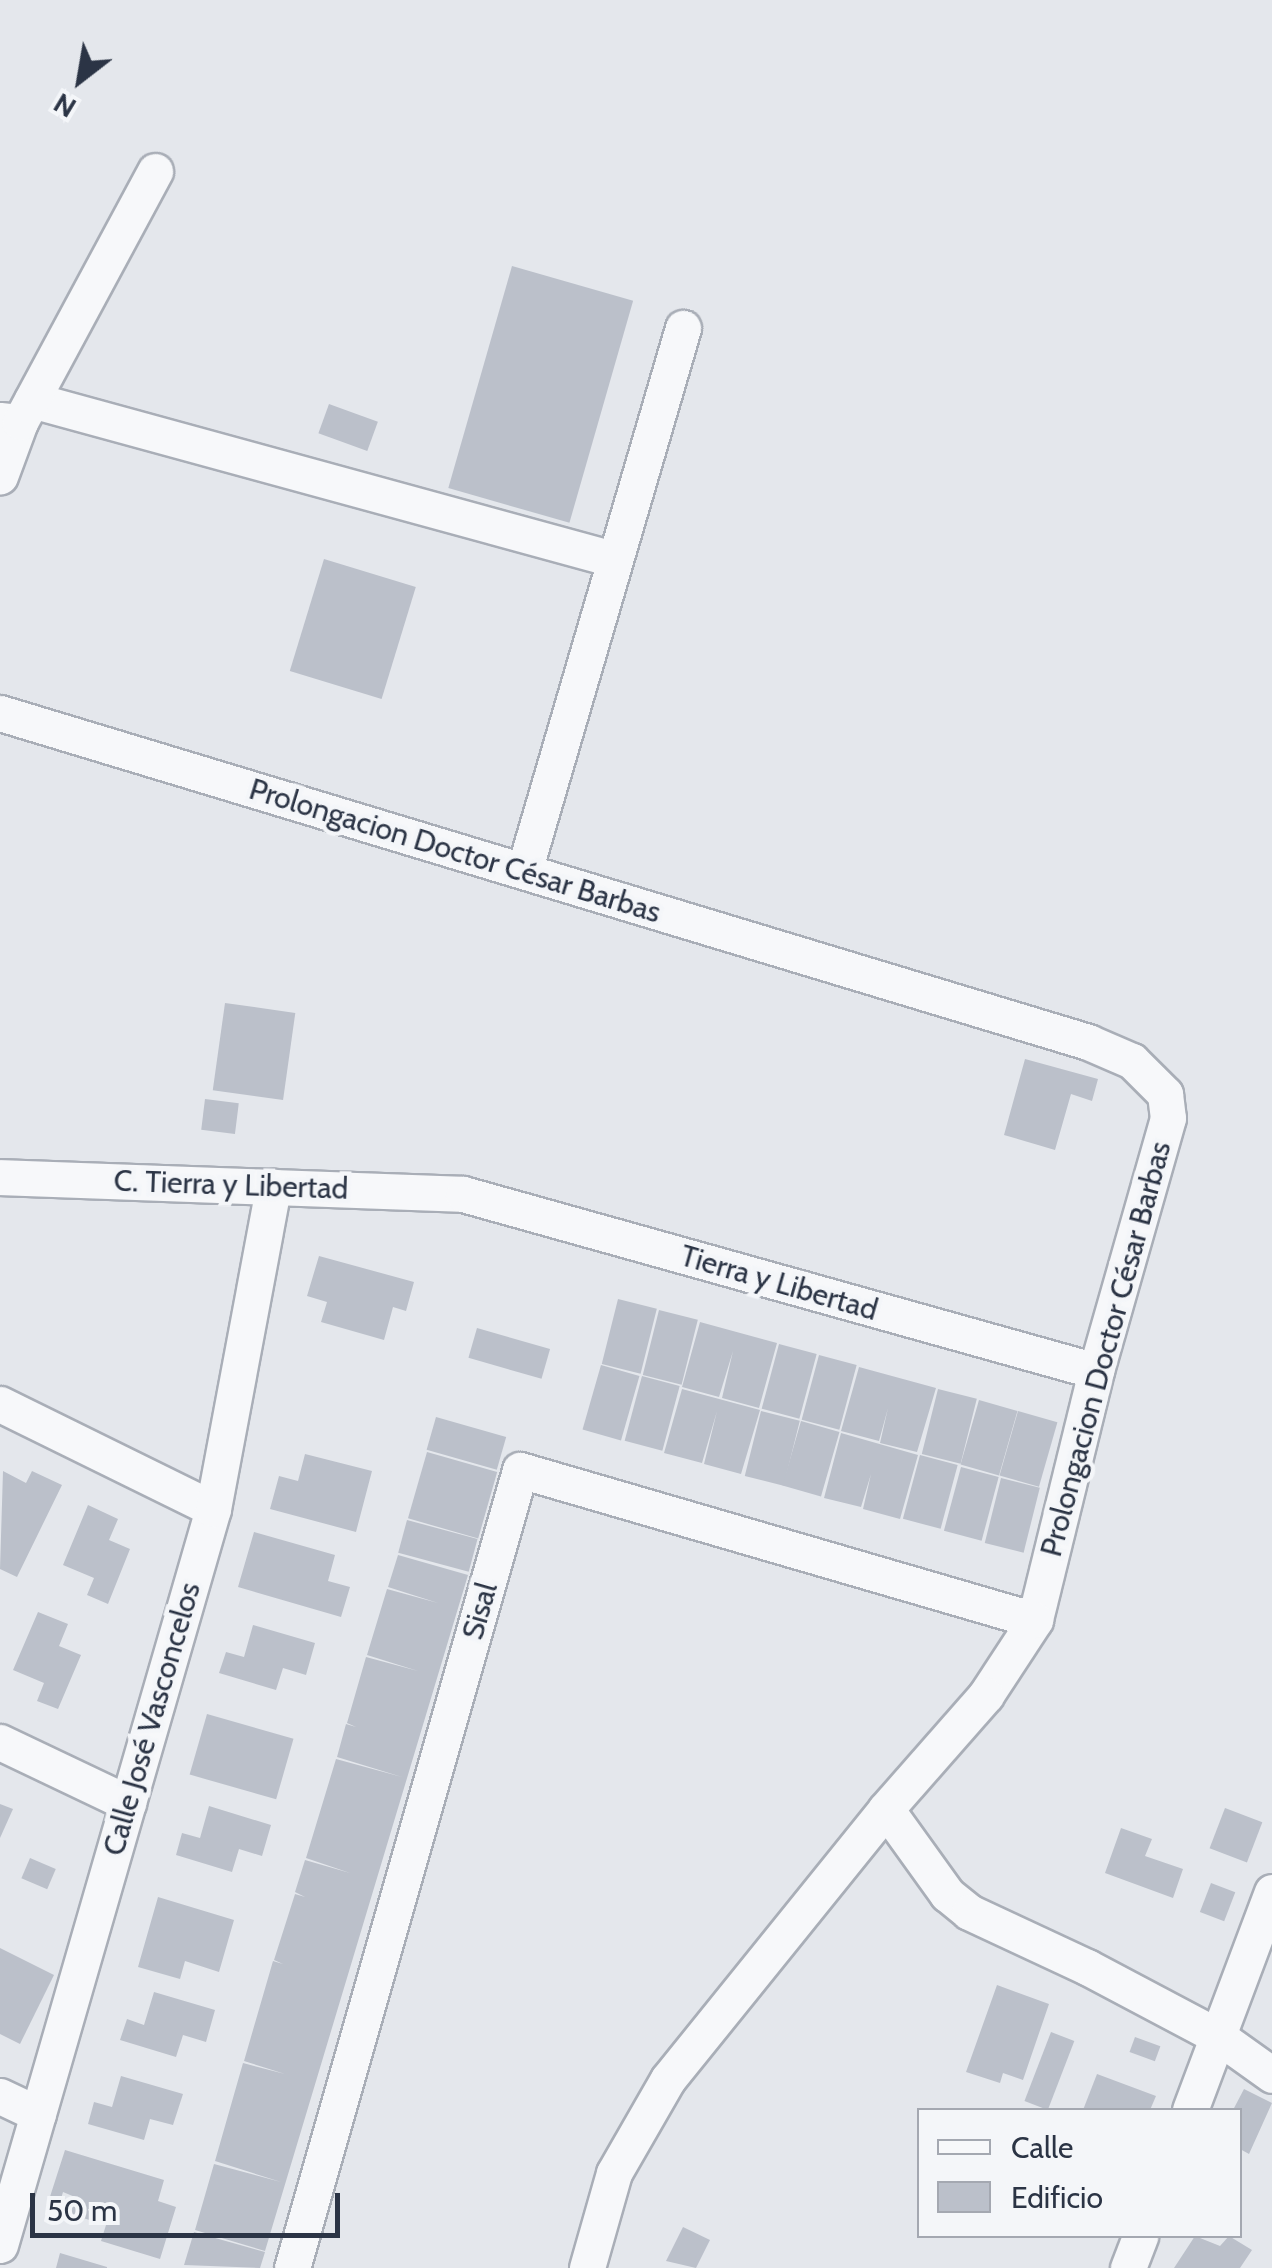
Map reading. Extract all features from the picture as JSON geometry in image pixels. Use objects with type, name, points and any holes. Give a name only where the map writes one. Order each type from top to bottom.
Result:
[{"type":"street","points":[[0,476],[17,414],[154,171]]},
{"type":"street","points":[[524,872],[682,328]]},
{"type":"street","points":[[17,414],[613,559]]},
{"type":"street","name":"Prolongacion Doctor César Barbas","points":[[0,713],[1088,1042],[1132,1061],[1152,1076],[1165,1094],[1168,1118],[1096,1371],[1035,1620],[986,1695],[886,1809],[668,2079],[614,2173],[587,2268]]},
{"type":"street","name":"C. Tierra y Libertad","points":[[0,1177],[462,1194]]},
{"type":"street","name":"Calle José Vasconcelos","points":[[0,2244],[213,1509],[272,1186]]},
{"type":"street","name":"Tierra y Libertad","points":[[462,1194],[1096,1371]]},
{"type":"street","points":[[0,1404],[213,1509]]},
{"type":"street","name":"Sisal","points":[[292,2268],[520,1470],[1035,1620]]},
{"type":"street","points":[[0,1742],[128,1804]]},
{"type":"street","points":[[886,1809],[947,1894],[969,1912],[1087,1966],[1219,2037],[1272,2075]]},
{"type":"street","points":[[1191,2108],[1272,1892]]},
{"type":"street","points":[[0,2096],[38,2114]]},
{"type":"street","points":[[1128,2268],[1139,2238]]},
{"type":"building","points":[[512,266],[633,301],[569,523],[448,488]]},
{"type":"building","points":[[329,404],[378,422],[367,451],[318,433]]},
{"type":"building","points":[[324,559],[416,587],[382,699],[290,671]]},
{"type":"building","points":[[225,1003],[295,1013],[283,1100],[213,1090]]},
{"type":"building","points":[[1025,1059],[1098,1079],[1092,1101],[1071,1094],[1055,1150],[1004,1135]]},
{"type":"building","points":[[205,1099],[239,1103],[235,1134],[201,1130]]},
{"type":"building","points":[[319,1256],[414,1282],[406,1311],[393,1307],[384,1340],[321,1322],[327,1302],[307,1296]]},
{"type":"building","points":[[618,1299],[657,1309],[641,1374],[602,1364]]},
{"type":"building","points":[[659,1310],[698,1320],[682,1385],[643,1375]]},
{"type":"building","points":[[700,1322],[777,1343],[759,1408],[722,1398],[733,1351],[719,1397],[682,1387]]},
{"type":"building","points":[[477,1328],[550,1349],[542,1379],[468,1358]]},
{"type":"building","points":[[779,1344],[817,1354],[799,1419],[762,1409]]},
{"type":"building","points":[[819,1355],[857,1365],[839,1430],[802,1420]]},
{"type":"building","points":[[601,1365],[639,1376],[621,1440],[583,1429]]},
{"type":"building","points":[[859,1367],[936,1388],[917,1452],[880,1443],[888,1408],[879,1441],[841,1431]]},
{"type":"building","points":[[642,1376],[680,1386],[662,1451],[625,1441]]},
{"type":"building","points":[[682,1389],[760,1410],[741,1474],[704,1464],[717,1411],[702,1463],[664,1453]]},
{"type":"building","points":[[938,1389],[977,1399],[961,1464],[922,1454]]},
{"type":"building","points":[[979,1400],[1017,1411],[999,1475],[961,1464]]},
{"type":"building","points":[[761,1411],[800,1421],[784,1486],[745,1476]]},
{"type":"building","points":[[1018,1411],[1057,1422],[1039,1487],[1000,1475]]},
{"type":"building","points":[[436,1417],[506,1437],[497,1470],[427,1450]]},
{"type":"building","points":[[801,1421],[839,1432],[821,1496],[783,1485]]},
{"type":"building","points":[[841,1433],[918,1455],[900,1519],[863,1509],[871,1474],[861,1507],[824,1498]]},
{"type":"building","points":[[427,1452],[497,1472],[478,1538],[408,1518]]},
{"type":"building","points":[[305,1454],[372,1471],[356,1532],[270,1509],[279,1476],[298,1481]]},
{"type":"building","points":[[920,1455],[958,1465],[941,1529],[903,1519]]},
{"type":"building","points":[[961,1467],[999,1477],[982,1541],[944,1531]]},
{"type":"building","points":[[3,1471],[26,1483],[32,1471],[62,1485],[17,1577],[0,1569]]},
{"type":"building","points":[[1001,1478],[1040,1488],[1024,1553],[985,1543]]},
{"type":"building","points":[[88,1505],[118,1519],[109,1540],[130,1549],[108,1604],[87,1595],[94,1578],[63,1565]]},
{"type":"building","points":[[407,1520],[478,1539],[469,1572],[398,1553]]},
{"type":"building","points":[[254,1532],[335,1555],[328,1581],[350,1587],[341,1617],[238,1587]]},
{"type":"building","points":[[398,1555],[468,1575],[265,2251],[195,2230],[214,2164],[281,2182],[215,2161],[243,2063],[285,2074],[244,2061],[273,1961],[283,1964],[274,1960],[295,1894],[305,1897],[295,1892],[305,1860],[350,1873],[306,1858],[336,1759],[402,1777],[337,1757],[346,1724],[356,1727],[347,1723],[366,1657],[418,1671],[367,1655],[387,1589],[438,1603],[388,1587]]},
{"type":"building","points":[[38,1612],[68,1624],[59,1646],[81,1655],[58,1709],[37,1701],[44,1683],[13,1670]]},
{"type":"building","points":[[253,1625],[315,1643],[306,1675],[283,1668],[276,1690],[219,1673],[226,1652],[244,1657]]},
{"type":"building","points":[[207,1714],[294,1739],[276,1799],[190,1775]]},
{"type":"building","points":[[0,1804],[13,1809],[0,1838]]},
{"type":"building","points":[[209,1806],[271,1825],[262,1856],[239,1849],[232,1872],[176,1855],[182,1833],[200,1838]]},
{"type":"building","points":[[1225,1808],[1262,1822],[1247,1862],[1210,1848]]},
{"type":"building","points":[[1121,1828],[1152,1839],[1145,1856],[1183,1869],[1173,1898],[1105,1873]]},
{"type":"building","points":[[30,1858],[56,1869],[47,1889],[21,1878]]},
{"type":"building","points":[[1211,1883],[1235,1892],[1224,1921],[1200,1912]]},
{"type":"building","points":[[158,1897],[234,1920],[219,1972],[185,1961],[180,1979],[138,1967]]},
{"type":"building","points":[[0,1948],[54,1975],[20,2044],[0,2034]]},
{"type":"building","points":[[997,1985],[1049,2004],[1023,2080],[1003,2073],[1000,2083],[966,2072]]},
{"type":"building","points":[[154,1992],[215,2010],[206,2042],[183,2035],[176,2057],[120,2040],[127,2019],[144,2025]]},
{"type":"building","points":[[1051,2032],[1074,2041],[1049,2108],[1042,2108],[1024,2101]]},
{"type":"building","points":[[1135,2037],[1160,2046],[1155,2061],[1130,2052]]},
{"type":"building","points":[[1097,2074],[1156,2096],[1151,2108],[1084,2108]]},
{"type":"building","points":[[121,2076],[183,2094],[173,2125],[150,2119],[144,2140],[88,2124],[94,2102],[112,2107]]},
{"type":"building","points":[[1244,2089],[1272,2103],[1249,2154],[1242,2150],[1242,2108],[1234,2108]]},
{"type":"building","points":[[65,2150],[164,2180],[158,2201],[176,2207],[160,2259],[101,2241],[106,2225],[70,2214],[75,2197],[63,2192],[58,2209],[47,2206]]},
{"type":"building","points":[[683,2227],[710,2240],[696,2268],[666,2261]]},
{"type":"building","points":[[194,2232],[265,2252],[260,2268],[184,2265]]},
{"type":"building","points":[[1194,2238],[1220,2246],[1232,2238],[1252,2250],[1240,2268],[1174,2268]]},
{"type":"building","points":[[60,2253],[107,2267],[107,2268],[56,2268]]}]
